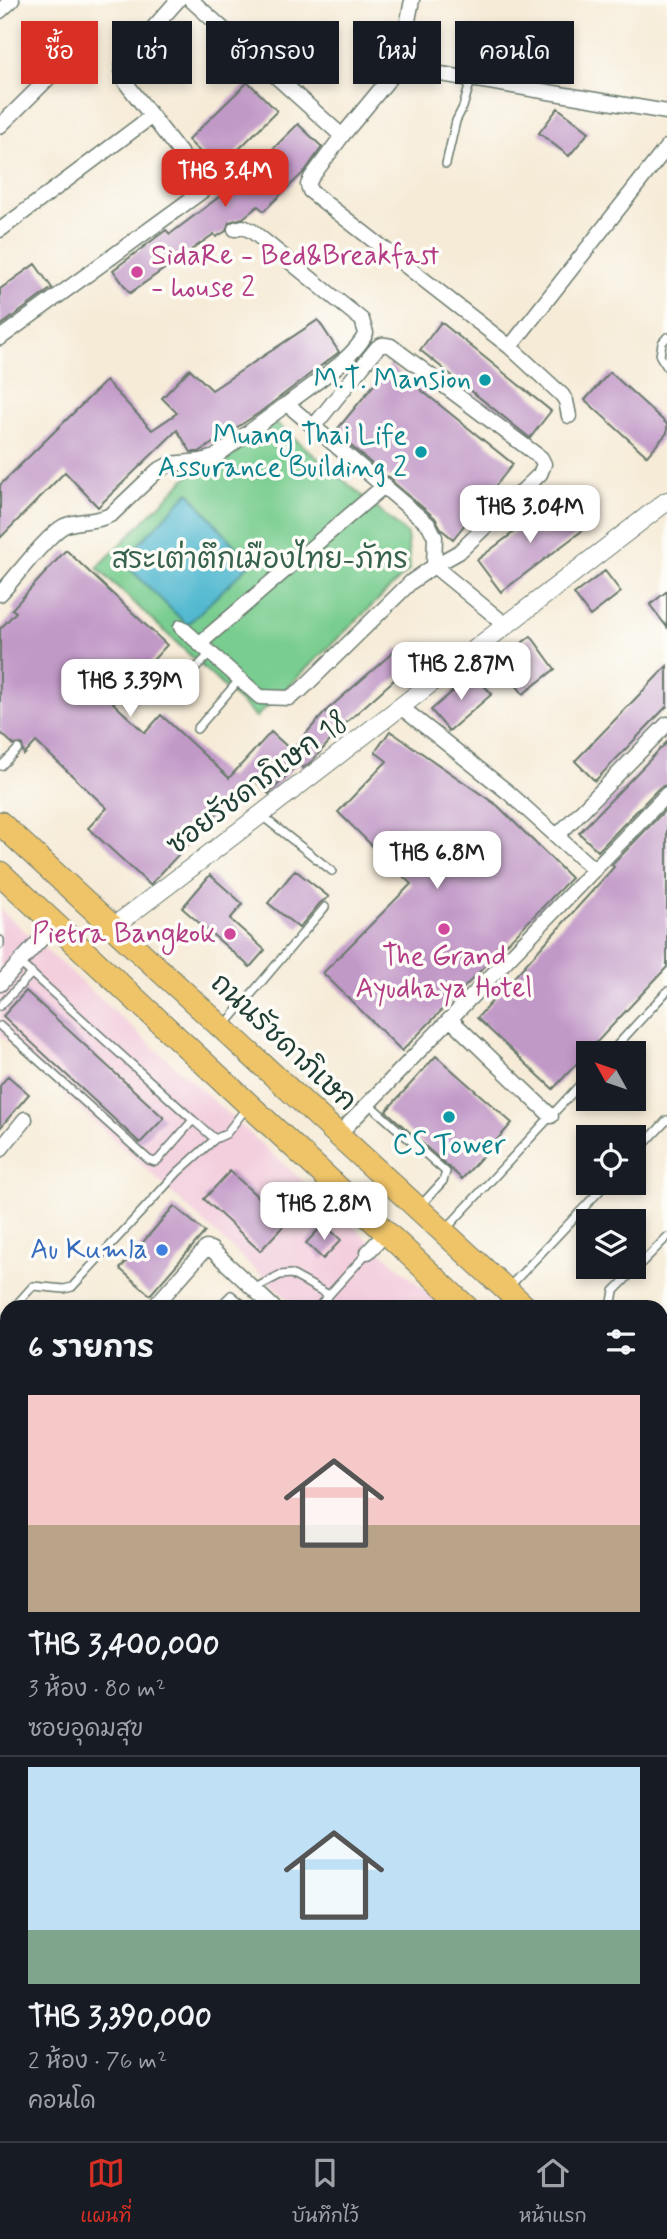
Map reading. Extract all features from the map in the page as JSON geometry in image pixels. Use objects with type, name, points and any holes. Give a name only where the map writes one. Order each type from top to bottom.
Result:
[{"type":"main road","name":"ถนนรัชดาภิเษก","points":[[0,823],[518,1300]]},
{"type":"main road","points":[[0,873],[458,1300]]},
{"type":"street","points":[[0,11],[12,0]]},
{"type":"street","points":[[0,338],[205,189],[126,83],[122,70],[123,62],[178,0]]},
{"type":"street","points":[[191,0],[342,136]]},
{"type":"street","points":[[408,21],[412,0]]},
{"type":"street","points":[[0,126],[42,84]]},
{"type":"street","points":[[385,84],[311,178],[308,185],[310,191],[510,347],[562,395],[569,416]]},
{"type":"street","points":[[502,84],[667,112]]},
{"type":"street","points":[[0,230],[152,116]]},
{"type":"street","points":[[510,347],[667,146]]},
{"type":"street","points":[[0,594],[61,527],[103,519],[112,514],[157,471],[170,464],[215,457],[362,344],[366,333],[362,320],[251,231],[243,227],[235,229]]},
{"type":"street","points":[[181,627],[261,697],[289,698],[301,690],[411,582],[459,552],[540,474],[544,464],[541,458],[386,345],[377,348],[314,426]]},
{"type":"street","points":[[287,404],[429,525],[435,537],[434,566]]},
{"type":"street","points":[[204,649],[385,485]]},
{"type":"street","name":"ซอยรัชดาภิเษก 18","points":[[113,927],[402,708],[667,501]]},
{"type":"street","points":[[434,566],[506,625]]},
{"type":"street","points":[[402,708],[482,770],[558,835],[594,870]]},
{"type":"street","points":[[558,835],[667,724]]},
{"type":"street","points":[[338,1135],[667,794]]},
{"type":"street","points":[[0,984],[55,924]]},
{"type":"street","points":[[450,1019],[551,1116]]},
{"type":"street","points":[[0,1150],[25,1119]]},
{"type":"street","points":[[368,1252],[386,1233]]},
{"type":"street","points":[[160,1300],[206,1248],[211,1249],[265,1300]]},
{"type":"lane","points":[[446,164],[456,121],[470,84]]},
{"type":"lane","points":[[667,337],[662,343],[660,356],[667,366]]},
{"type":"lane","points":[[165,699],[204,649]]},
{"type":"lane","points":[[197,729],[239,680]]},
{"type":"lane","points":[[0,766],[18,749]]},
{"type":"lane","points":[[261,815],[332,871]]},
{"type":"lane","points":[[222,1028],[325,907]]},
{"type":"lane","points":[[20,962],[215,1139]]},
{"type":"lane","points":[[0,1006],[32,973]]},
{"type":"lane","points":[[621,1041],[667,991]]},
{"type":"lane","points":[[0,1026],[149,1160],[155,1162],[159,1159],[193,1119]]},
{"type":"lane","points":[[443,1232],[576,1089]]},
{"type":"lane","points":[[369,1104],[446,1172],[443,1181],[418,1209]]},
{"type":"lane","points":[[20,1300],[33,1286],[64,1289],[72,1287],[178,1172],[215,1139],[226,1134],[248,1105]]},
{"type":"lane","points":[[646,1142],[667,1120]]},
{"type":"lane","points":[[507,1290],[596,1195]]},
{"type":"lane","points":[[612,1300],[614,1291],[667,1237]]},
{"type":"lane","points":[[324,1300],[368,1252]]},
{"type":"lane","points":[[252,1289],[280,1275],[291,1273],[329,1295]]},
{"type":"shaded area","points":[[0,909],[435,1300],[288,1300],[0,1035]]},
{"type":"green space","name":"สระเต่าตึกเมืองไทย-ภัทร","points":[[274,421],[407,534],[410,569],[256,717],[97,568],[192,472]]},
{"type":"water","points":[[189,492],[250,564],[187,625],[122,561]]},
{"type":"building","points":[[246,84],[250,84],[277,111],[218,170],[188,140]]},
{"type":"building","points":[[558,108],[589,132],[569,156],[539,133]]},
{"type":"building","points":[[298,124],[322,147],[305,171],[264,211],[258,206],[243,218],[229,222],[226,231],[216,237],[214,234],[130,293],[113,270],[166,230],[170,234],[223,194],[225,197]]},
{"type":"building","points":[[35,264],[52,288],[0,326],[0,289]]},
{"type":"building","points":[[318,320],[339,352],[259,413],[199,452],[191,452],[177,430],[98,507],[65,472],[0,538],[0,485],[106,381],[152,430],[177,413],[162,398],[190,369],[212,390]]},
{"type":"building","name":"M.T. Mansion","points":[[441,322],[551,411],[530,438],[420,350]]},
{"type":"building","name":"Muang Thai Life Assurance Building 2","points":[[390,365],[513,464],[453,539],[442,530],[435,518],[394,483],[392,478],[386,476],[335,432]]},
{"type":"building","points":[[610,372],[667,424],[667,433],[647,456],[585,400]]},
{"type":"building","points":[[559,498],[583,530],[501,592],[477,560]]},
{"type":"building","points":[[66,550],[167,645],[113,703],[145,733],[161,715],[229,778],[271,732],[291,750],[328,709],[398,648],[412,664],[348,721],[312,761],[303,768],[298,763],[269,794],[251,777],[150,885],[88,828],[107,808],[36,742],[24,755],[22,744],[14,745],[0,732],[0,629],[16,612],[12,609]]},
{"type":"building","points":[[605,571],[621,592],[590,616],[574,594]]},
{"type":"building","points":[[667,591],[667,627],[650,605]]},
{"type":"building","points":[[531,636],[555,669],[523,694],[498,661]]},
{"type":"building","points":[[667,666],[667,706],[595,781],[575,761]]},
{"type":"building","points":[[473,674],[492,694],[449,731],[431,710]]},
{"type":"building","name":"The Grand Ayudhaya Hotel","points":[[390,731],[498,806],[571,878],[402,1051],[323,973],[411,884],[338,812],[387,761],[375,752]]},
{"type":"building","points":[[667,742],[667,785],[660,787],[598,851],[579,833]]},
{"type":"building","points":[[667,808],[667,967],[598,1041],[576,1041],[576,1064],[553,1089],[477,1018],[614,867],[612,865]]},
{"type":"building","points":[[295,870],[329,897],[320,903],[299,928],[268,903]]},
{"type":"building","name":"Pietra Bangkok","points":[[210,875],[243,904],[230,919],[265,950],[250,967],[182,908]]},
{"type":"building","points":[[26,991],[164,1118],[140,1143],[3,1016]]},
{"type":"building","name":"CS Tower","points":[[436,1056],[512,1123],[462,1179],[386,1111]]},
{"type":"building","points":[[8,1076],[29,1094],[0,1128],[0,1086]]},
{"type":"building","points":[[230,1171],[286,1223],[260,1251],[204,1199]]},
{"type":"building","name":"Au Kumla","points":[[174,1206],[205,1232],[150,1295],[120,1269]]},
{"type":"building","points":[[324,1224],[341,1240],[323,1259],[306,1243]]},
{"type":"place","name":"SidaRe - Bed&Breakfast - house 2","points":[[137,272]]},
{"type":"place","name":"M.T. Mansion","points":[[485,380]]},
{"type":"place","name":"Muang Thai Life Assurance Building 2","points":[[421,452]]},
{"type":"place","name":"The Grand Ayudhaya Hotel","points":[[444,929]]},
{"type":"place","name":"Pietra Bangkok","points":[[230,934]]},
{"type":"place","name":"CS Tower","points":[[449,1117]]},
{"type":"place","name":"Au Kumla","points":[[162,1250]]}]
